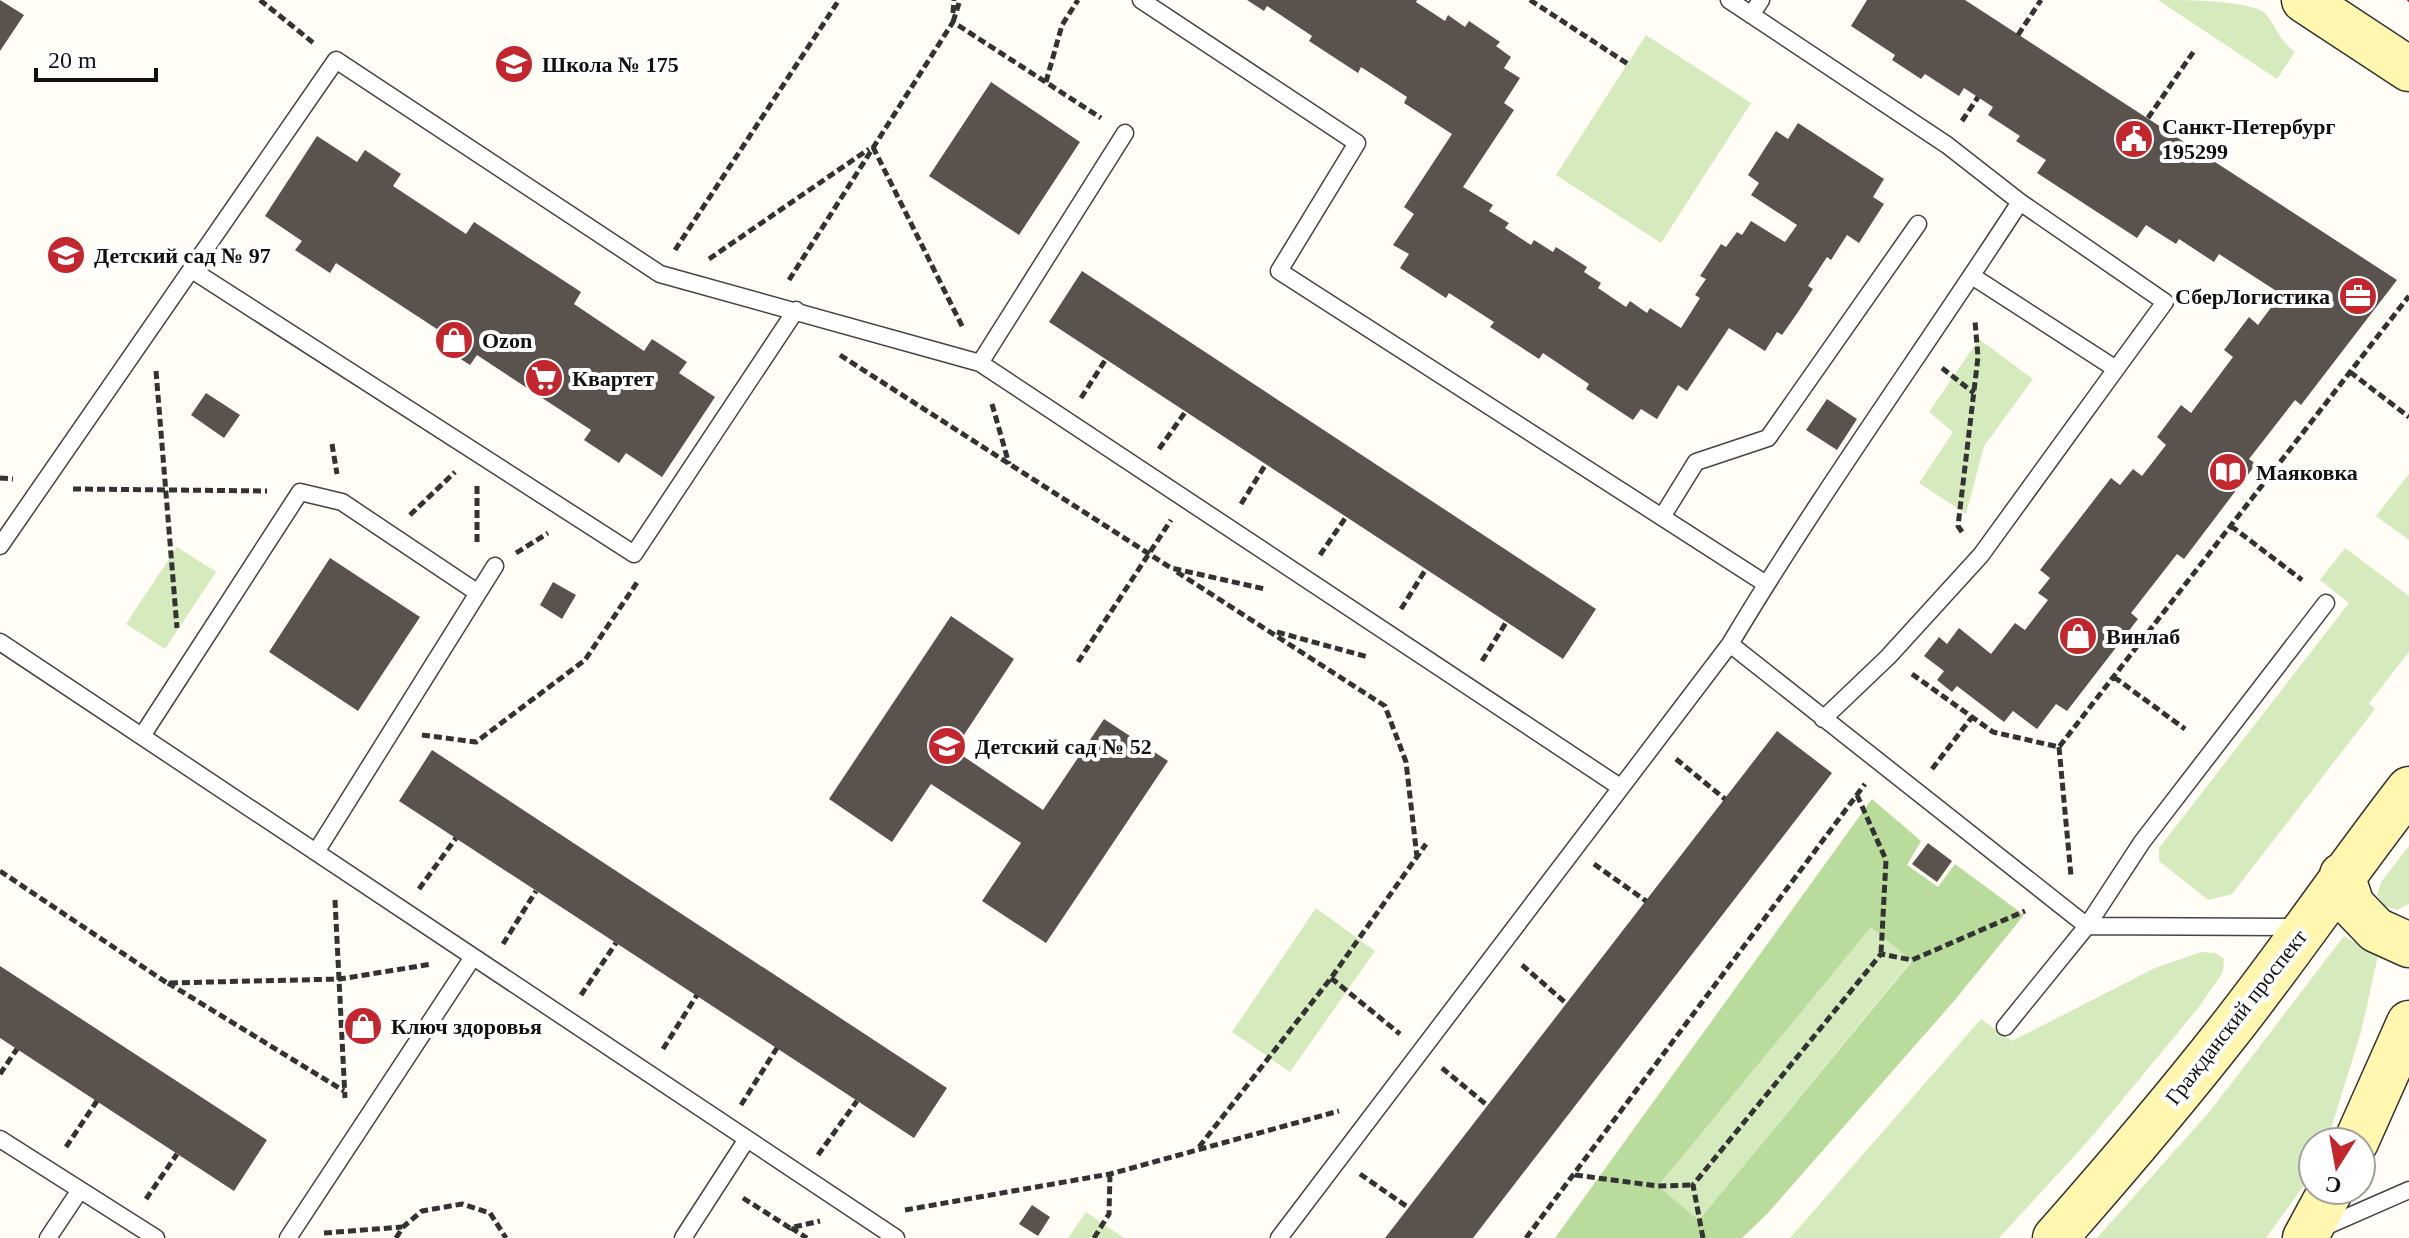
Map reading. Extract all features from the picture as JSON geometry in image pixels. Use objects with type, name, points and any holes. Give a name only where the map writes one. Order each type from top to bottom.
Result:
[{"type":"main road","points":[[2304,0],[2409,69]]},
{"type":"main road","name":"Гражданский проспект","points":[[2055,1238],[2229,1031],[2342,875],[2409,789]]},
{"type":"main road","points":[[2342,875],[2352,905],[2376,930],[2409,945]]},
{"type":"main road","points":[[2363,1126],[2409,1023]]},
{"type":"main road","points":[[2308,1237],[2323,1206]]},
{"type":"lane","points":[[1141,0],[1357,143],[1279,271],[1766,584]]},
{"type":"lane","points":[[1729,0],[1947,145],[2020,202],[2165,302],[1981,555],[1888,657],[1823,719]]},
{"type":"lane","points":[[1751,15],[1761,0]]},
{"type":"lane","points":[[0,546],[336,60],[660,274],[980,363],[1620,787]]},
{"type":"lane","points":[[980,363],[1125,133]]},
{"type":"lane","points":[[1279,1238],[1730,644],[1919,350],[2020,202]]},
{"type":"lane","points":[[1662,517],[1696,462],[1768,438],[1918,224]]},
{"type":"lane","points":[[192,270],[634,554],[796,310]]},
{"type":"lane","points":[[1972,276],[2116,369]]},
{"type":"lane","points":[[142,736],[300,492],[342,502],[478,593]]},
{"type":"lane","points":[[316,852],[495,566]]},
{"type":"lane","points":[[2005,1027],[2087,926],[2142,842],[2326,603]]},
{"type":"lane","points":[[0,642],[896,1238]]},
{"type":"lane","points":[[1730,644],[2087,926],[2305,927]]},
{"type":"lane","points":[[289,1237],[473,957]]},
{"type":"lane","points":[[0,1139],[156,1238]]},
{"type":"lane","points":[[683,1238],[747,1139]]},
{"type":"lane","points":[[48,1238],[80,1190]]},
{"type":"lane","points":[[2308,1237],[2409,1190]]},
{"type":"path","points":[[260,0],[336,60]]},
{"type":"path","points":[[660,274],[839,0]]},
{"type":"path","points":[[953,22],[954,0]]},
{"type":"path","points":[[774,304],[953,22],[960,0]]},
{"type":"path","points":[[1046,82],[1062,25],[1078,0]]},
{"type":"path","points":[[1530,0],[1628,64]]},
{"type":"path","points":[[2018,35],[2041,0]]},
{"type":"path","points":[[953,22],[1125,133]]},
{"type":"path","points":[[2148,118],[2194,51]]},
{"type":"path","points":[[1973,105],[1978,97]]},
{"type":"path","points":[[680,279],[873,146]]},
{"type":"path","points":[[873,146],[980,363],[1009,464]]},
{"type":"path","points":[[1972,276],[1978,357],[1958,526],[1981,555]]},
{"type":"path","points":[[2071,876],[2059,747],[2409,296]]},
{"type":"path","points":[[153,326],[181,677]]},
{"type":"path","points":[[829,348],[1385,706],[1406,762],[1417,857]]},
{"type":"path","points":[[1919,350],[1974,393]]},
{"type":"path","points":[[1066,421],[1106,359]]},
{"type":"path","points":[[2350,372],[2409,417]]},
{"type":"path","points":[[1143,471],[1186,411]]},
{"type":"path","points":[[389,534],[476,453]]},
{"type":"path","points":[[476,453],[478,593]]},
{"type":"path","points":[[1226,526],[1266,464]]},
{"type":"path","points":[[0,478],[6,476],[39,490],[166,488],[300,492]]},
{"type":"path","points":[[1078,662],[1184,499]]},
{"type":"path","points":[[495,566],[576,516]]},
{"type":"path","points":[[1305,577],[1346,517]]},
{"type":"path","points":[[2231,526],[2302,580]]},
{"type":"path","points":[[391,731],[476,742],[585,660],[646,568]]},
{"type":"path","points":[[1171,568],[1277,591]]},
{"type":"path","points":[[1387,632],[1426,569]]},
{"type":"path","points":[[1467,684],[1507,621]]},
{"type":"path","points":[[1888,657],[1993,732],[2059,747]]},
{"type":"path","points":[[2114,677],[2185,729]]},
{"type":"path","points":[[1914,791],[1972,717]]},
{"type":"path","points":[[1654,742],[1725,799]]},
{"type":"path","points":[[1526,1238],[1880,764]]},
{"type":"path","points":[[1575,1175],[1658,1186],[1693,1185],[1881,954],[1886,860],[1857,795]]},
{"type":"path","points":[[404,911],[456,838]]},
{"type":"path","points":[[1198,1148],[1331,978],[1426,844]]},
{"type":"path","points":[[1574,849],[1646,901]]},
{"type":"path","points":[[333,863],[348,1148]]},
{"type":"path","points":[[0,871],[167,983],[345,1091]]},
{"type":"path","points":[[489,967],[536,891]]},
{"type":"path","points":[[1881,954],[1912,960],[2052,900]]},
{"type":"path","points":[[566,1018],[616,943]]},
{"type":"path","points":[[1500,947],[1567,1004]]},
{"type":"path","points":[[167,983],[340,979],[473,957]]},
{"type":"path","points":[[648,1072],[697,995]]},
{"type":"path","points":[[728,1126],[777,1048]]},
{"type":"path","points":[[0,1074],[17,1049]]},
{"type":"path","points":[[904,1210],[1110,1174],[1383,1100]]},
{"type":"path","points":[[50,1171],[97,1101]]},
{"type":"path","points":[[802,1177],[857,1101]]},
{"type":"path","points":[[131,1222],[177,1154]]},
{"type":"path","points":[[1339,1158],[1409,1208]]},
{"type":"path","points":[[1094,1238],[1109,1214],[1110,1174]]},
{"type":"path","points":[[718,1183],[807,1238]]},
{"type":"path","points":[[1693,1185],[1703,1238]]},
{"type":"path","points":[[396,1238],[403,1227],[422,1211],[462,1204],[490,1213],[506,1238]]},
{"type":"path","points":[[790,1228],[856,1213]]},
{"type":"path","points":[[289,1237],[403,1227]]},
{"type":"green space","points":[[2158,0],[2214,2],[2255,8],[2264,12],[2295,52],[2277,79]]},
{"type":"green space","points":[[1646,35],[1751,103],[1661,243],[1556,175]]},
{"type":"green space","points":[[1979,339],[2033,379],[1984,446],[1966,514],[1919,483],[1953,432],[1929,412]]},
{"type":"green space","points":[[2409,474],[2409,540],[2376,516]]},
{"type":"green space","points":[[177,547],[216,572],[165,649],[126,624]]},
{"type":"green space","points":[[2345,548],[2409,596],[2409,652],[2369,703],[2375,709],[2232,894],[2208,900],[2159,861],[2159,848],[2349,603],[2320,580]]},
{"type":"green space","points":[[1872,799],[1921,841],[1907,865],[1938,887],[1955,864],[2024,915],[1954,1001],[1767,1214],[1742,1238],[1555,1238]],"holes":[[[1871,927],[1912,961],[1699,1220],[1658,1186]]]},
{"type":"green space","points":[[2409,846],[2409,904],[2397,910],[2385,906],[2377,895],[2381,882]]},
{"type":"green space","points":[[1316,908],[1375,951],[1290,1072],[1232,1032]]},
{"type":"green space","points":[[1871,926],[1912,960],[1699,1220],[1658,1186]]},
{"type":"green space","points":[[2344,936],[2361,946],[2379,951],[2361,1032],[2332,1126],[2297,1126],[2297,1195],[2266,1238],[2097,1238],[2211,1110]]},
{"type":"green space","points":[[2201,952],[2215,953],[2224,959],[2223,972],[2199,1007],[2089,1140],[1999,1238],[1790,1238],[1981,1019],[2012,1041],[2155,968]]},
{"type":"green space","points":[[1086,1212],[1124,1238],[1068,1238]]},
{"type":"building","points":[[0,0],[24,15],[0,51]]},
{"type":"building","points":[[1247,0],[1417,0],[1445,21],[1448,15],[1465,27],[1469,21],[1500,42],[1496,46],[1511,57],[1504,68],[1520,78],[1504,103],[1514,110],[1463,187],[1493,205],[1489,211],[1509,223],[1505,228],[1531,245],[1534,240],[1553,252],[1556,247],[1587,267],[1584,272],[1601,283],[1598,288],[1626,307],[1630,301],[1647,313],[1650,308],[1681,328],[1700,298],[1695,295],[1706,279],[1700,276],[1721,244],[1726,247],[1737,232],[1742,235],[1751,221],[1785,242],[1797,225],[1751,195],[1759,183],[1748,175],[1776,131],[1788,139],[1798,123],[1884,179],[1873,197],[1884,204],[1859,243],[1847,235],[1831,260],[1827,257],[1808,286],[1813,289],[1798,312],[1782,335],[1777,332],[1765,351],[1729,328],[1687,391],[1678,385],[1657,419],[1641,409],[1633,420],[1586,389],[1589,384],[1543,353],[1539,359],[1490,327],[1494,322],[1449,293],[1446,298],[1400,268],[1409,254],[1393,245],[1414,214],[1404,207],[1452,134],[1404,103],[1407,97],[1361,67],[1358,73],[1309,41],[1312,36],[1267,6],[1264,11]]},
{"type":"building","points":[[1867,0],[1965,0],[2397,280],[2301,405],[2295,400],[2249,459],[2256,464],[2184,559],[2177,554],[2131,613],[2138,619],[2067,711],[2056,704],[2037,729],[2013,711],[2004,722],[1957,686],[1952,692],[1937,680],[1944,671],[1924,656],[1939,637],[1947,644],[1959,628],[1991,654],[2015,623],[2025,630],[2048,600],[2038,593],[2050,578],[2040,570],[2111,478],[2120,485],[2133,469],[2142,476],[2166,445],[2157,437],[2181,405],[2191,413],[2233,357],[2224,350],[2249,317],[2258,325],[2281,294],[2219,254],[2214,262],[2179,239],[2176,244],[2146,225],[2137,238],[2037,173],[2046,160],[2016,141],[2020,136],[1988,115],[1993,107],[1964,88],[1959,96],[1925,74],[1921,79],[1892,60],[1895,55],[1851,26]]},
{"type":"building","points":[[991,82],[1080,142],[1019,235],[929,176]]},
{"type":"building","points":[[317,136],[357,162],[365,150],[401,174],[393,186],[466,234],[474,222],[581,292],[574,304],[644,351],[652,339],[687,362],[679,373],[715,397],[662,477],[626,453],[619,463],[584,440],[591,430],[477,355],[470,365],[436,343],[443,333],[336,263],[330,273],[295,250],[302,241],[265,216]]},
{"type":"building","points":[[1082,271],[1596,609],[1563,659],[1049,322]]},
{"type":"building","points":[[206,393],[240,415],[224,438],[191,415]]},
{"type":"building","points":[[1827,399],[1857,419],[1837,450],[1806,430]]},
{"type":"building","points":[[330,558],[420,617],[358,711],[269,652]]},
{"type":"building","points":[[553,582],[576,595],[562,619],[540,605]]},
{"type":"building","points":[[951,616],[1014,659],[954,750],[1043,810],[1104,719],[1168,761],[1046,943],[982,901],[1021,843],[931,784],[892,842],[829,799]]},
{"type":"building","points":[[1777,731],[1832,773],[1473,1238],[1385,1238]]},
{"type":"building","points":[[432,750],[947,1088],[914,1138],[399,801]]},
{"type":"building","points":[[1928,843],[1952,861],[1937,882],[1912,864]]},
{"type":"building","points":[[0,966],[267,1140],[234,1191],[0,1038]]},
{"type":"building","name":"Ключ здоровья","points":[[363,1016],[370,1019],[373,1026],[370,1033],[363,1036],[356,1033],[353,1026],[356,1019]]},
{"type":"building","points":[[1032,1205],[1050,1217],[1038,1236],[1019,1224]]},
{"type":"place","name":"Школа № 175","points":[[514,64]]},
{"type":"place","name":"Санкт-Петербург 195299","points":[[2134,139]]},
{"type":"place","name":"Детский сад № 97","points":[[66,255]]},
{"type":"place","name":"СберЛогистика","points":[[2358,296]]},
{"type":"place","name":"Ozon","points":[[454,340]]},
{"type":"place","name":"Квартет","points":[[544,378]]},
{"type":"place","name":"Маяковка","points":[[2228,472]]},
{"type":"place","name":"Винлаб","points":[[2078,636]]},
{"type":"place","name":"Детский сад № 52","points":[[947,746]]},
{"type":"place","name":"Ключ здоровья","points":[[363,1026]]}]
